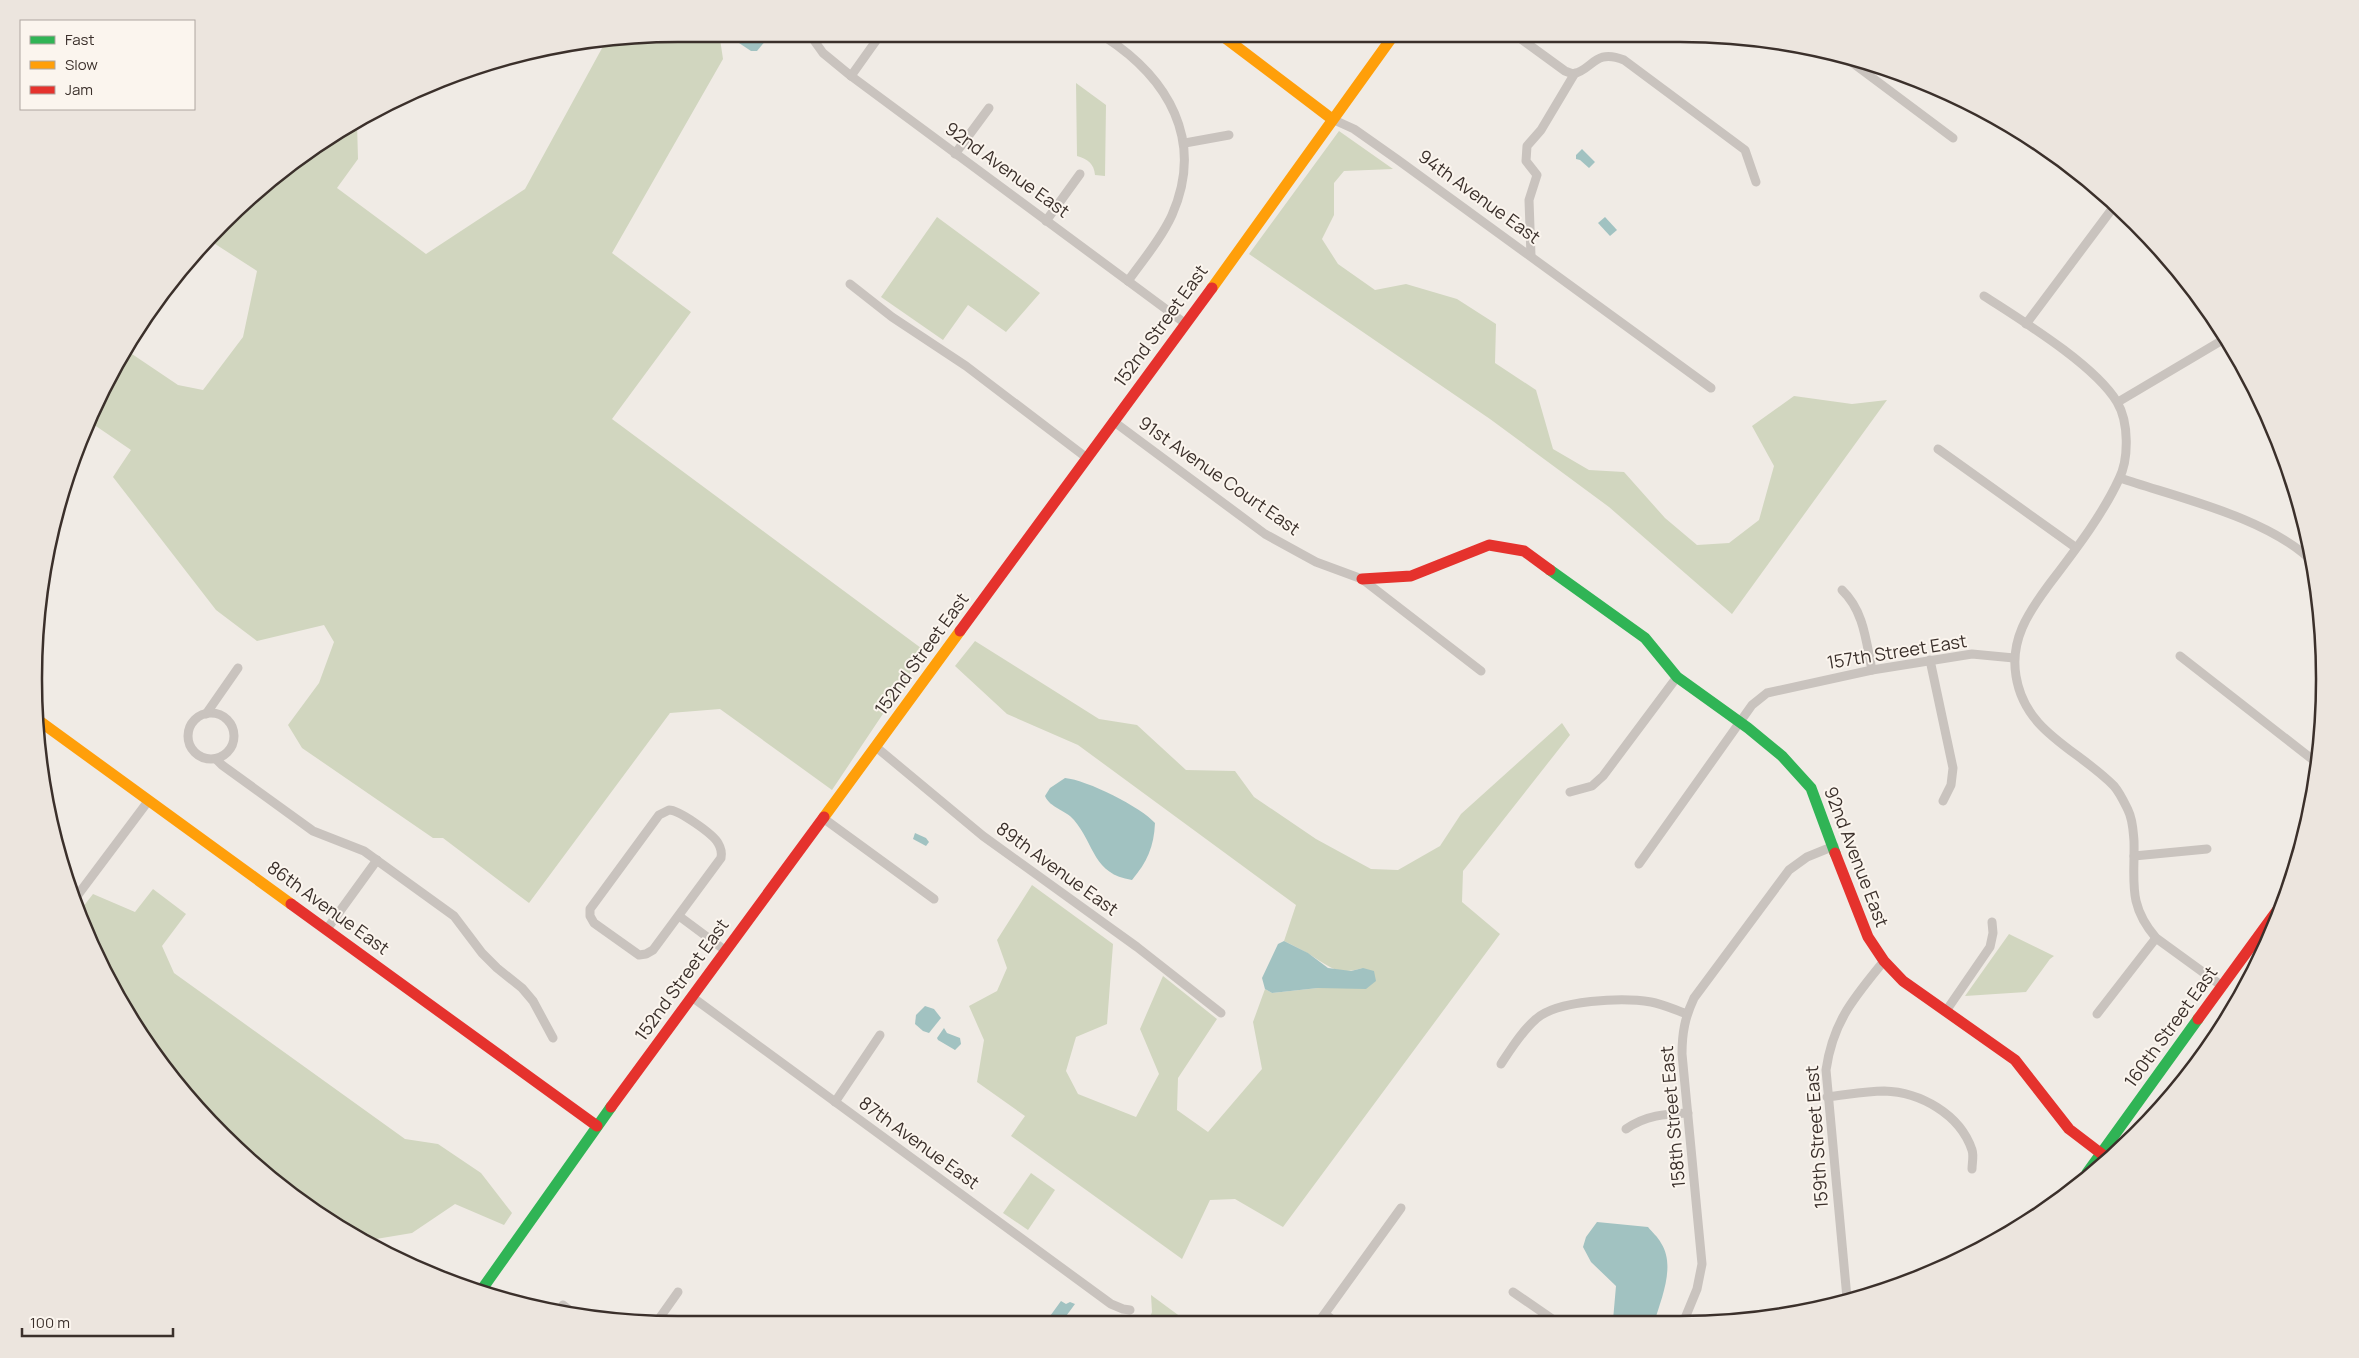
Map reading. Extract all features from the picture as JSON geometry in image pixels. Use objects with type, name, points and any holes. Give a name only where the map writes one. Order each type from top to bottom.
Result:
[{"type":"street","name":"92nd Avenue East","points":[[816,43],[822,53],[850,76],[1186,324]]},
{"type":"street","points":[[850,76],[874,43]]},
{"type":"street","points":[[1112,43],[1154,78],[1173,107],[1185,142],[1184,173],[1172,214],[1159,238],[1128,281]]},
{"type":"street","name":"94th Avenue East","points":[[1232,43],[1332,119],[1354,129],[1710,388]]},
{"type":"street","name":"152nd Street East","points":[[485,1285],[597,1126],[1186,324],[1388,43]]},
{"type":"street","points":[[1527,43],[1565,71],[1575,73]]},
{"type":"street","points":[[1531,256],[1529,200],[1537,175],[1526,162],[1526,146],[1541,130],[1575,73],[1595,59],[1610,56],[1624,60],[1745,150],[1756,182]]},
{"type":"street","points":[[1862,69],[1953,138]]},
{"type":"street","points":[[955,154],[988,108]]},
{"type":"street","points":[[1185,142],[1229,135]]},
{"type":"street","points":[[1046,221],[1080,174]]},
{"type":"street","points":[[2026,324],[2111,211]]},
{"type":"street","points":[[850,284],[892,317],[966,366],[1087,458]]},
{"type":"street","points":[[1984,296],[2026,324],[2099,379],[2118,402],[2124,423],[2126,444],[2120,478],[2102,511],[2029,612],[2017,639],[2014,658],[2019,691],[2026,709],[2041,726],[2115,787],[2123,801],[2130,814],[2133,827],[2134,856],[2132,884],[2134,897],[2143,920],[2156,938],[2222,986]]},
{"type":"street","points":[[2118,402],[2219,342]]},
{"type":"street","name":"91st Avenue Court East","points":[[1113,421],[1265,534],[1316,562],[1362,579],[1481,671]]},
{"type":"street","points":[[1938,449],[2075,547]]},
{"type":"street","points":[[2120,478],[2190,501],[2261,528],[2282,538],[2304,555]]},
{"type":"street","name":"92nd Avenue East","points":[[1362,579],[1411,576],[1489,545],[1524,551],[1645,638],[1677,677],[1773,748],[1801,775],[1811,788],[1818,802],[1868,937],[1884,961],[1903,981],[2015,1060],[2069,1129],[2103,1155]]},
{"type":"street","points":[[1842,590],[1851,599],[1859,613],[1872,670]]},
{"type":"street","name":"157th Street East","points":[[1638,864],[1752,705],[1767,693],[1872,670],[1972,654],[2014,658]]},
{"type":"street","points":[[2180,656],[2311,758]]},
{"type":"street","points":[[1930,660],[1953,768],[1951,785],[1943,801]]},
{"type":"street","points":[[206,714],[222,716],[232,727],[234,734],[226,754],[216,758],[204,758],[197,755],[189,743],[188,735],[194,722],[206,714],[238,668]]},
{"type":"street","points":[[1570,792],[1592,786],[1603,776],[1677,677]]},
{"type":"street","name":"86th Avenue East","points":[[44,725],[597,1126]]},
{"type":"street","name":"89th Avenue East","points":[[876,747],[983,836],[1132,943],[1221,1013]]},
{"type":"street","points":[[216,758],[222,765],[313,831],[356,847],[454,916],[482,953],[522,988],[533,1002],[553,1038]]},
{"type":"street","points":[[79,893],[149,800]]},
{"type":"street","points":[[669,810],[678,811],[717,841],[722,854],[679,916],[653,950],[646,954],[638,955],[594,923],[590,912],[592,905],[659,815],[669,810]]},
{"type":"street","points":[[823,818],[934,899]]},
{"type":"street","name":"158th Street East","points":[[1686,1316],[1696,1289],[1702,1264],[1682,1036],[1687,1014],[1694,998],[1777,883],[1795,864],[1834,846]]},
{"type":"street","points":[[2134,856],[2207,849]]},
{"type":"street","points":[[327,929],[377,860]]},
{"type":"street","points":[[679,916],[726,951]]},
{"type":"street","points":[[1946,1011],[1990,947],[1993,933],[1992,922]]},
{"type":"street","name":"160th Street East","points":[[2106,1152],[2268,923]]},
{"type":"street","points":[[2097,1014],[2156,938]]},
{"type":"street","name":"159th Street East","points":[[1846,1294],[1826,1070],[1828,1054],[1839,1022],[1884,961]]},
{"type":"street","name":"87th Avenue East","points":[[692,997],[1111,1304],[1130,1310]]},
{"type":"street","points":[[1501,1064],[1536,1018],[1549,1010],[1570,1004],[1648,1001],[1662,1004],[1687,1014]]},
{"type":"street","points":[[835,1102],[880,1034]]},
{"type":"street","points":[[1827,1097],[1885,1091],[1910,1095],[1931,1104],[1948,1116],[1967,1138],[1973,1152],[1972,1169]]},
{"type":"street","points":[[1626,1129],[1637,1121],[1654,1115],[1688,1113]]},
{"type":"street","points":[[1328,1316],[1325,1314],[1401,1208]]},
{"type":"street","points":[[662,1315],[678,1292]]},
{"type":"street","points":[[1513,1292],[1548,1316]]},
{"type":"green space","points":[[721,43],[723,59],[612,253],[691,312],[612,419],[925,651],[832,790],[720,709],[670,713],[529,903],[443,838],[433,838],[302,748],[288,725],[319,683],[334,642],[324,625],[257,641],[216,610],[113,477],[131,450],[95,426],[108,397],[132,354],[178,385],[203,390],[243,337],[257,271],[215,244],[259,200],[325,150],[357,130],[358,159],[337,188],[426,254],[525,189],[602,47],[637,44]]},
{"type":"green space","points":[[1076,83],[1106,105],[1105,176],[1095,175],[1090,162],[1077,156]]},
{"type":"green space","points":[[1339,131],[1393,169],[1344,171],[1334,183],[1334,215],[1322,239],[1338,264],[1375,290],[1406,284],[1457,299],[1496,324],[1495,363],[1536,390],[1553,449],[1589,470],[1624,472],[1665,518],[1697,545],[1729,543],[1759,520],[1774,466],[1752,426],[1794,396],[1852,404],[1887,400],[1732,614],[1609,507],[1490,419],[1249,254]]},
{"type":"green space","points":[[937,217],[1040,293],[1006,332],[968,305],[943,340],[881,297]]},
{"type":"green space","points":[[975,641],[1099,719],[1137,725],[1186,770],[1235,771],[1254,797],[1316,839],[1371,869],[1398,870],[1440,846],[1461,814],[1562,723],[1570,735],[1463,871],[1462,902],[1500,934],[1283,1227],[1235,1199],[1210,1200],[1182,1259],[1011,1136],[1025,1116],[977,1082],[984,1040],[969,1006],[997,991],[1007,968],[997,940],[1032,885],[1113,944],[1107,1024],[1076,1037],[1066,1071],[1078,1094],[1136,1117],[1159,1074],[1140,1029],[1163,976],[1217,1019],[1178,1078],[1177,1110],[1208,1132],[1262,1069],[1253,1022],[1265,989],[1272,993],[1318,988],[1363,968],[1347,971],[1334,969],[1284,941],[1296,905],[1078,745],[1007,714],[955,666]]},
{"type":"green space","points":[[153,889],[186,914],[162,946],[174,973],[405,1139],[438,1144],[481,1173],[512,1213],[504,1225],[455,1204],[412,1233],[377,1239],[325,1208],[259,1158],[200,1099],[150,1033],[108,961],[84,905],[93,894],[135,912]]},
{"type":"green space","points":[[2009,934],[2054,956],[2026,992],[1965,996]]},
{"type":"green space","points":[[1031,1173],[1055,1190],[1028,1230],[1003,1213]]},
{"type":"green space","points":[[1151,1295],[1180,1316],[1151,1316]]},
{"type":"water","points":[[739,43],[764,43],[757,51],[751,51]]},
{"type":"water","points":[[1582,149],[1595,162],[1589,168],[1576,159],[1576,155]]},
{"type":"water","points":[[1605,217],[1617,230],[1610,236],[1598,223]]},
{"type":"water","points":[[1065,778],[1113,795],[1138,809],[1155,823],[1149,854],[1132,880],[1109,872],[1096,857],[1074,820],[1047,800],[1045,796],[1050,788]]},
{"type":"water","points":[[915,833],[926,838],[929,842],[926,846],[913,839]]},
{"type":"water","points":[[1284,941],[1308,953],[1328,968],[1351,971],[1363,968],[1374,971],[1376,981],[1366,989],[1318,988],[1272,993],[1265,989],[1262,978],[1278,944]]},
{"type":"water","points":[[925,1006],[934,1009],[941,1018],[929,1033],[923,1031],[915,1024],[916,1015]]},
{"type":"water","points":[[944,1028],[947,1033],[960,1038],[961,1044],[955,1050],[937,1038]]},
{"type":"water","points":[[1597,1222],[1648,1227],[1657,1237],[1665,1252],[1667,1272],[1666,1283],[1656,1316],[1613,1316],[1616,1286],[1591,1262],[1583,1247],[1586,1237]]},
{"type":"water","points":[[1061,1301],[1066,1304],[1070,1302],[1075,1304],[1066,1316],[1050,1316]]},
{"type":"traffic: fast","points":[[1550,570],[1645,638],[1677,677],[1748,728],[1782,756],[1811,788],[1835,853]]},
{"type":"traffic: fast","points":[[2095,1162],[2198,1019]]},
{"type":"traffic: fast","points":[[485,1285],[611,1107]]},
{"type":"traffic: slow","points":[[1232,43],[1332,119]]},
{"type":"traffic: slow","points":[[1212,288],[1388,43]]},
{"type":"traffic: slow","points":[[824,817],[960,631]]},
{"type":"traffic: slow","points":[[44,725],[291,904]]},
{"type":"traffic: jam","points":[[960,631],[1212,288]]},
{"type":"traffic: jam","points":[[1362,579],[1411,576],[1489,545],[1524,551],[1550,570]]},
{"type":"traffic: jam","points":[[611,1107],[824,817]]},
{"type":"traffic: jam","points":[[1835,853],[1868,937],[1884,961],[1903,981],[2015,1060],[2069,1129],[2103,1155]]},
{"type":"traffic: jam","points":[[291,904],[597,1126]]},
{"type":"traffic: jam","points":[[2198,1019],[2268,923]]}]
